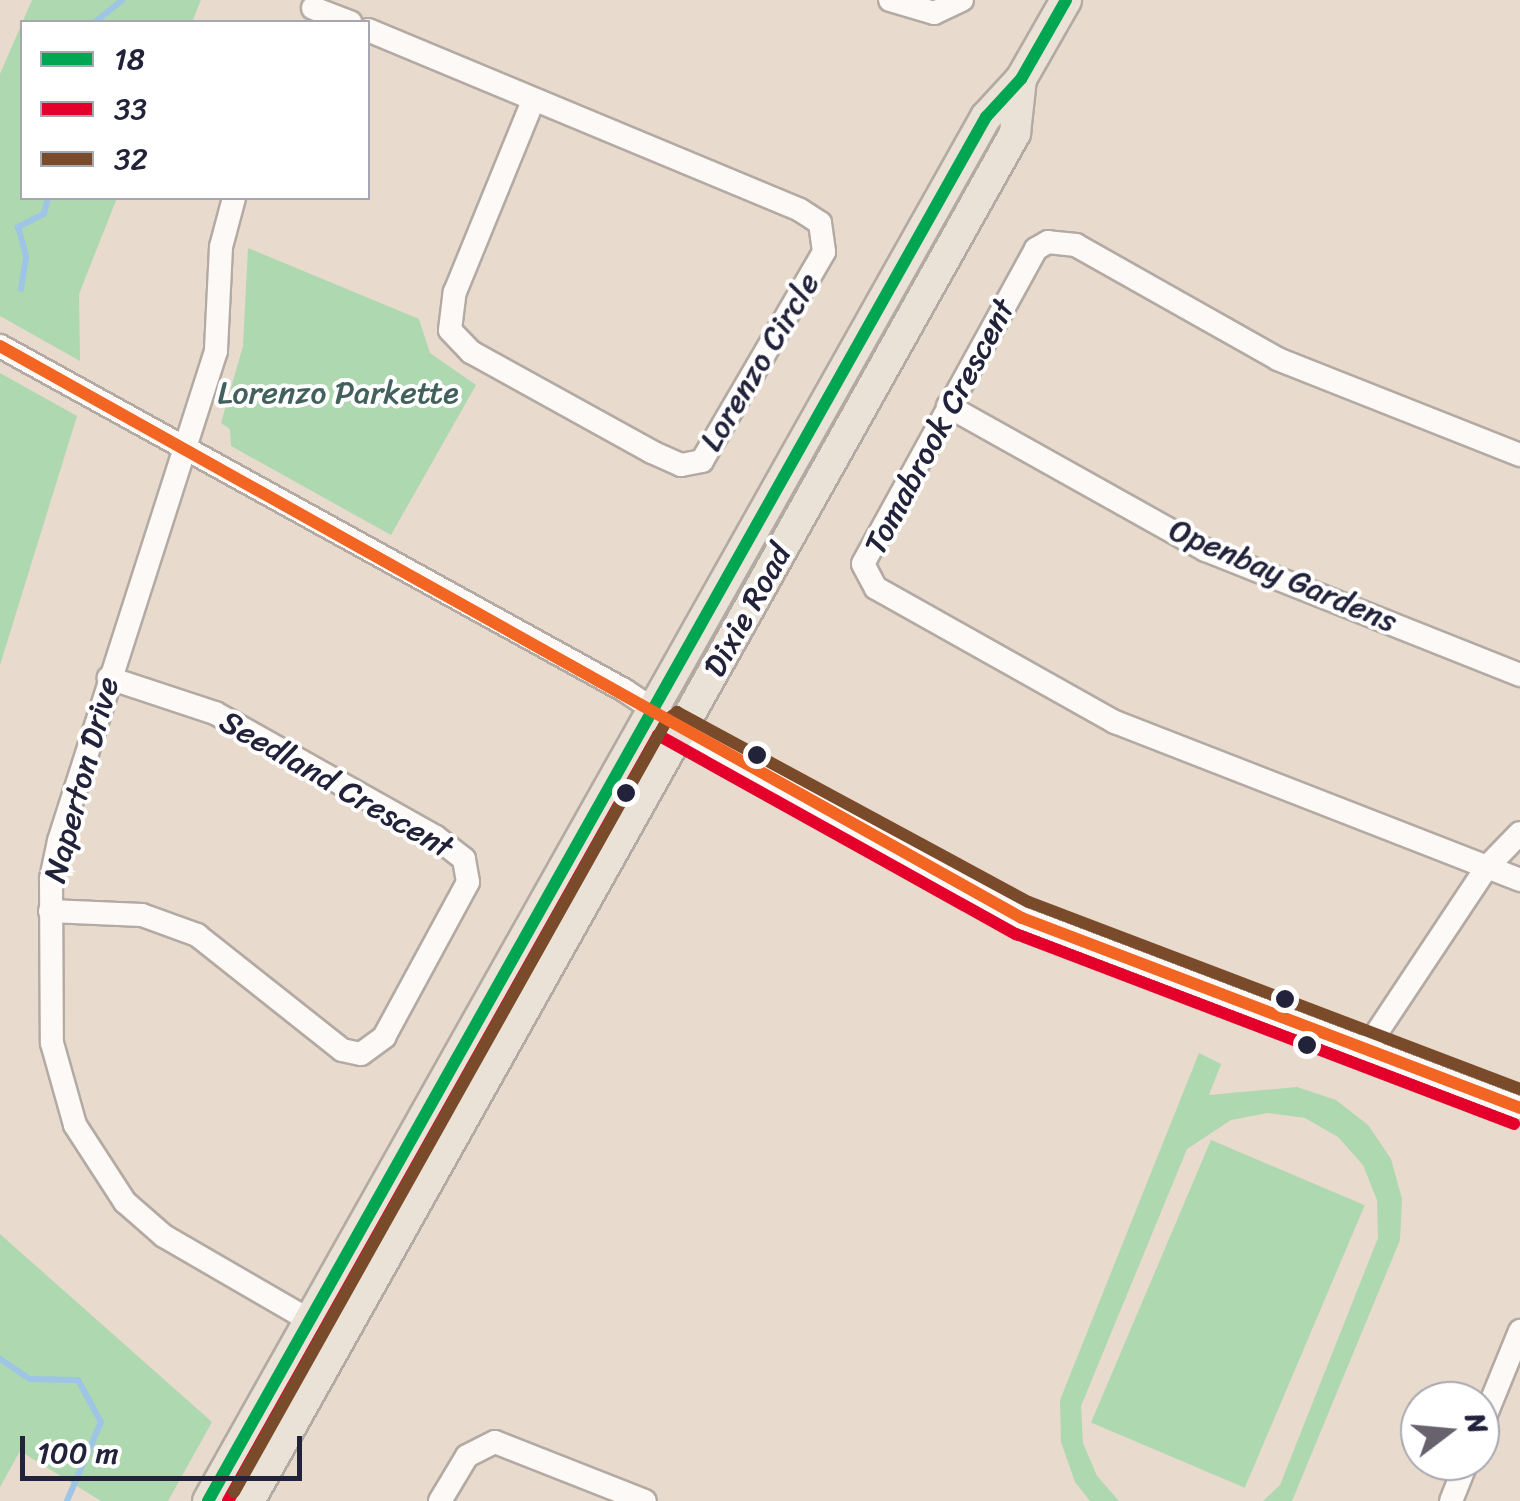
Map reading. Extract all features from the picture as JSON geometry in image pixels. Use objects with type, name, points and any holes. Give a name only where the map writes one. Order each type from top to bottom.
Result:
[{"type":"main road","name":"Dixie Road","points":[[208,1501],[986,117],[1021,79],[1066,0]]},
{"type":"main road","name":"Dixie Road","points":[[249,1501],[1014,133],[1021,79]]},
{"type":"street","points":[[890,0],[934,13],[962,0]]},
{"type":"street","points":[[312,10],[344,20]]},
{"type":"street","name":"Lorenzo Circle","points":[[370,31],[800,210],[826,234],[816,268],[702,461],[672,462],[472,352],[450,330],[455,292],[532,100]]},
{"type":"street","name":"Naperton Drive","points":[[233,200],[221,247],[216,351],[59,841],[50,911],[56,1073],[101,1173],[164,1236],[310,1320]]},
{"type":"street","name":"Tomabrook Crescent","points":[[1520,454],[1278,359],[1062,240],[1036,250],[868,549],[864,564],[876,588],[1114,722],[1520,880]]},
{"type":"street","points":[[0,346],[1022,918],[1520,1108]]},
{"type":"street","name":"Openbay Gardens","points":[[948,406],[1206,550],[1520,675]]},
{"type":"street","name":"Seedland Crescent","points":[[50,911],[142,915],[197,935],[342,1050],[361,1054],[384,1037],[468,882],[464,859],[436,837],[215,713],[109,678]]},
{"type":"street","points":[[1366,1049],[1486,867],[1520,833]]},
{"type":"street","points":[[1500,1381],[1520,1331]]},
{"type":"street","points":[[440,1501],[467,1456],[495,1442],[645,1501]]},
{"type":"green space","points":[[32,0],[201,0],[193,20],[23,20]]},
{"type":"green space","points":[[20,28],[20,200],[116,200],[79,294],[80,361],[0,316],[0,74]]},
{"type":"green space","name":"Lorenzo Parkette","points":[[248,248],[419,319],[430,353],[476,385],[391,535],[231,446],[230,429],[221,423],[243,346]]},
{"type":"green space","points":[[0,373],[77,416],[0,665]]},
{"type":"green space","points":[[1199,1053],[1221,1064],[1209,1095],[1297,1087],[1336,1100],[1368,1125],[1391,1159],[1402,1199],[1400,1240],[1292,1501],[1263,1501],[1280,1485],[1378,1238],[1377,1200],[1363,1165],[1338,1137],[1305,1118],[1268,1113],[1231,1120],[1187,1149],[1081,1406],[1083,1443],[1097,1476],[1119,1501],[1090,1501],[1075,1482],[1061,1442],[1060,1400]]},
{"type":"green space","points":[[1211,1140],[1365,1205],[1245,1488],[1091,1423]]},
{"type":"green space","points":[[0,1234],[212,1422],[168,1501],[101,1501],[20,1451],[0,1487]]},
{"type":"waterway","points":[[97,20],[122,0]]},
{"type":"waterway","points":[[21,289],[26,256],[18,227],[44,214],[48,200]]},
{"type":"waterway","points":[[0,1359],[30,1379],[78,1380],[101,1422],[67,1501]]},
{"type":"transit line","name":"18","points":[[208,1501],[986,117],[1021,79],[1066,0]]},
{"type":"transit line","points":[[0,346],[1022,918],[1520,1108]]},
{"type":"transit line","name":"32","points":[[234,1492],[667,720],[677,712],[1029,902],[1520,1089]]},
{"type":"transit line","name":"33","points":[[228,1501],[658,735],[1016,934],[1514,1124]]}]
